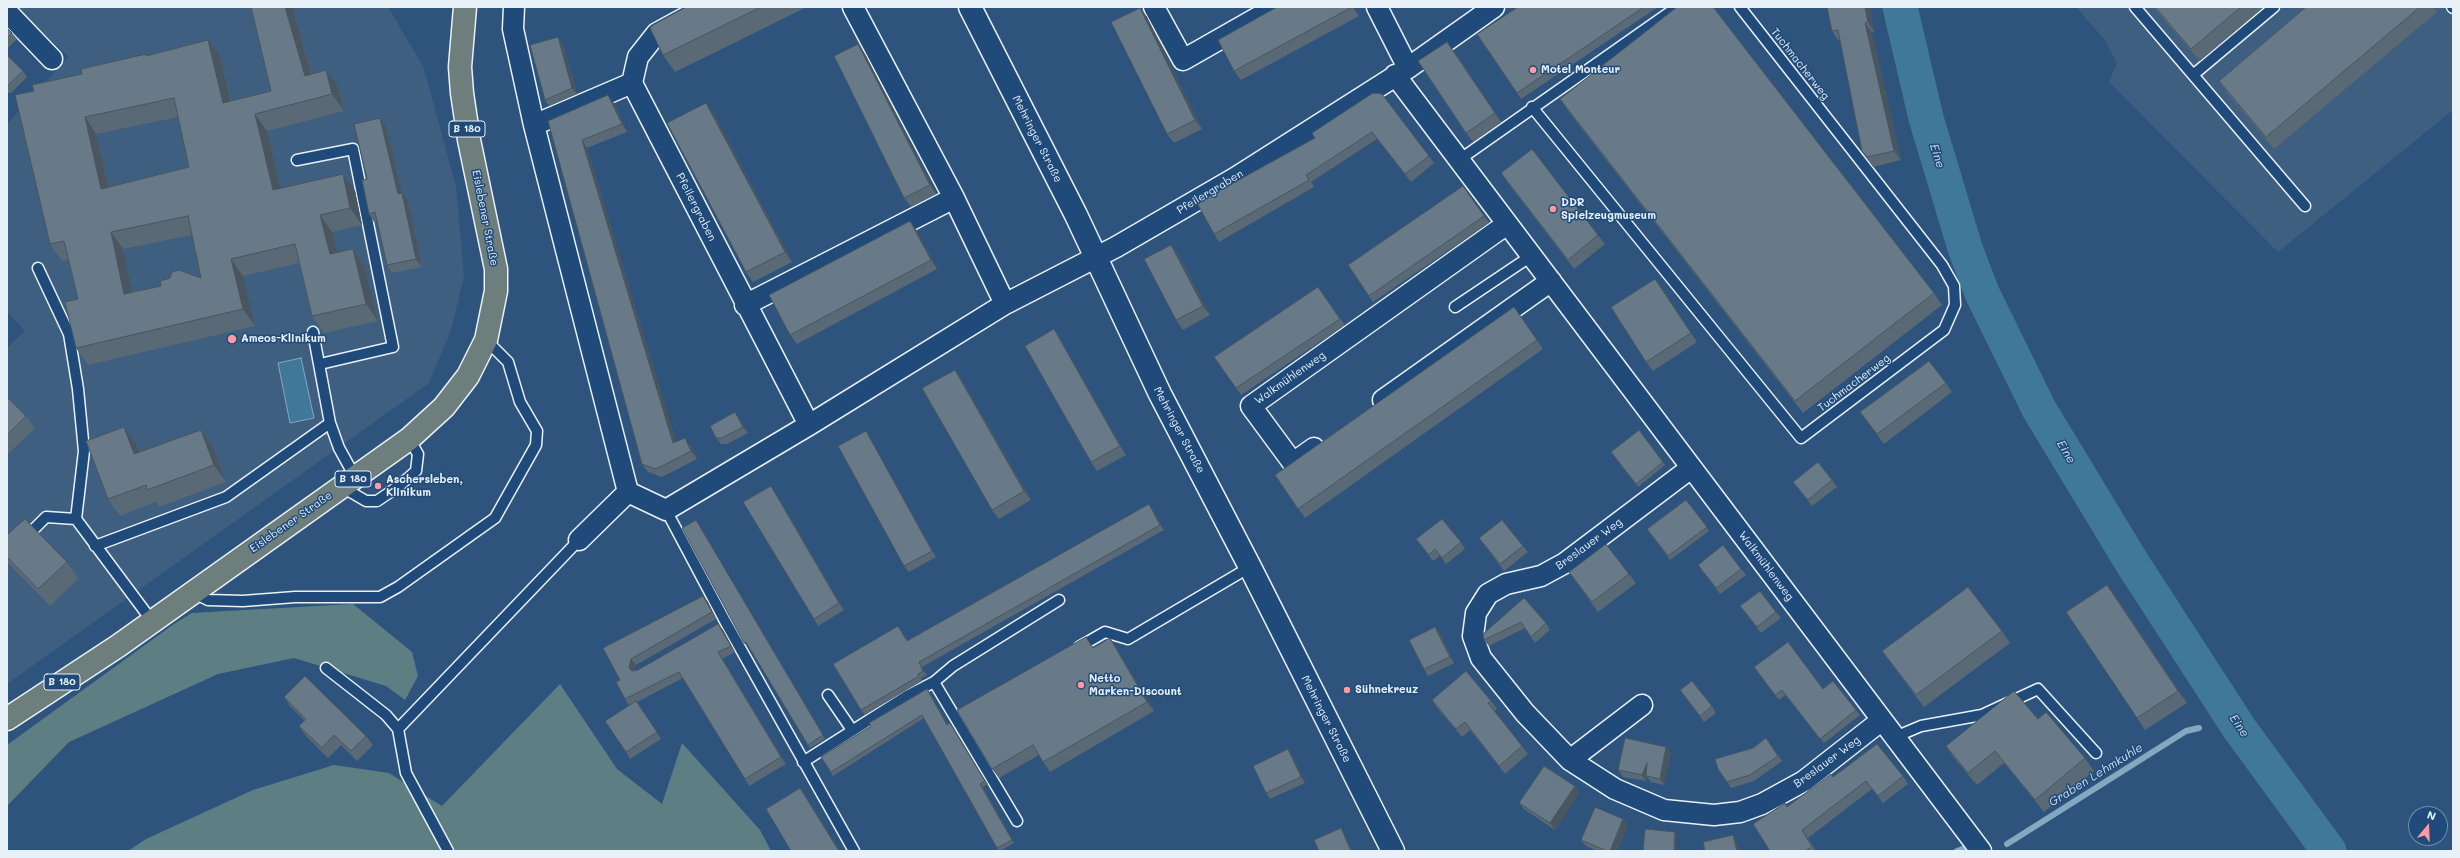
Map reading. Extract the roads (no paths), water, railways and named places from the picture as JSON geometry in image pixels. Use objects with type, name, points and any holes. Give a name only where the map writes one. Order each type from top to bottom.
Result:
[{"type":"main road","name":"Eislebener Straße","points":[[7,719],[152,621],[409,439],[434,417],[456,393],[478,358],[486,340],[495,299],[496,270],[469,140],[462,93],[460,67],[465,7]]},
{"type":"main road","name":"Mehringer Straße","points":[[970,7],[1096,257],[1160,394],[1250,567],[1393,851]]},
{"type":"street","points":[[514,7],[513,30],[534,125],[628,492]]},
{"type":"street","points":[[534,125],[632,83],[638,57],[657,32],[705,7]]},
{"type":"street","points":[[853,7],[954,198],[1005,304]]},
{"type":"street","points":[[1154,7],[1183,60],[1276,7]]},
{"type":"street","points":[[1377,7],[1401,72]]},
{"type":"street","name":"Pfeilergraben","points":[[666,510],[809,425],[1005,304],[1096,257],[1235,178],[1401,72],[1494,7]]},
{"type":"street","points":[[7,12],[52,59]]},
{"type":"street","name":"Walkmühlenweg","points":[[1401,72],[1459,160],[1981,851]]},
{"type":"street","name":"Pfeilergraben","points":[[632,83],[745,305],[809,425]]},
{"type":"street","points":[[745,305],[954,198]]},
{"type":"street","name":"Walkmühlenweg","points":[[1330,436],[1293,463],[1250,406],[1507,224]]},
{"type":"street","points":[[1368,410],[1551,281]]},
{"type":"street","name":"Breslauer Weg","points":[[1692,468],[1565,563],[1541,576],[1506,584],[1488,594],[1476,613],[1473,636],[1481,658],[1525,713],[1570,760],[1615,790],[1664,810],[1714,815],[1740,812],[1762,804],[1804,781],[1882,720]]},
{"type":"street","points":[[628,492],[666,510]]},
{"type":"street","points":[[579,540],[628,492]]},
{"type":"street","points":[[1570,760],[1642,705]]},
{"type":"lane","points":[[1459,160],[1532,107],[1676,7]]},
{"type":"lane","name":"Tuchmacherweg","points":[[1532,107],[1801,438],[1944,330],[1955,305],[1954,286],[1942,265],[1740,7]]},
{"type":"lane","points":[[2135,7],[2305,206]]},
{"type":"lane","points":[[2194,75],[2274,7]]},
{"type":"lane","points":[[297,160],[353,150],[393,347],[320,364]]},
{"type":"lane","points":[[1455,307],[1532,256]]},
{"type":"lane","points":[[38,268],[69,334],[78,390],[84,451],[76,519],[152,621]]},
{"type":"lane","points":[[313,332],[330,423],[349,482],[366,501],[377,501],[399,486],[416,471],[418,454],[409,439]]},
{"type":"lane","points":[[192,592],[208,600],[243,601],[295,597],[380,597],[398,588],[494,518],[536,445],[537,431],[520,402],[508,362],[486,340]]},
{"type":"lane","points":[[95,546],[226,497],[330,423]]},
{"type":"lane","points":[[666,510],[722,623],[854,851]]},
{"type":"lane","points":[[7,556],[46,517],[76,519]]},
{"type":"lane","points":[[398,729],[579,540]]},
{"type":"lane","points":[[1069,652],[1105,632],[1128,639],[1250,567]]},
{"type":"lane","points":[[803,762],[852,730],[934,682],[953,666],[1059,600]]},
{"type":"lane","points":[[326,668],[386,715],[398,729],[406,773],[448,851]]},
{"type":"lane","points":[[934,682],[1017,821]]},
{"type":"lane","points":[[1895,737],[1921,726],[1982,715],[2038,689],[2096,753]]},
{"type":"lane","points":[[828,695],[852,730]]},
{"type":"waterway","name":"Eine","points":[[1900,7],[1926,118],[1965,248],[1982,293],[2039,409],[2131,561],[2239,728],[2329,851]]},
{"type":"waterway","name":"Graben Lehmkuhle","points":[[2007,844],[2186,731],[2199,728]]},
{"type":"waterway","name":"Graben Lehmkuhle","points":[[1957,851],[1965,848]]},
{"type":"place","name":"Motel Monteur","points":[[1533,70]]},
{"type":"place","name":"DDR Spielzeugmuseum","points":[[1553,209]]},
{"type":"place","name":"Ameos-Klinikum","points":[[232,339]]},
{"type":"place","name":"Aschersleben, Klinikum","points":[[378,486]]},
{"type":"place","name":"Netto Marken-Discount","points":[[1081,685]]},
{"type":"place","name":"Sühnekreuz","points":[[1347,690]]}]
